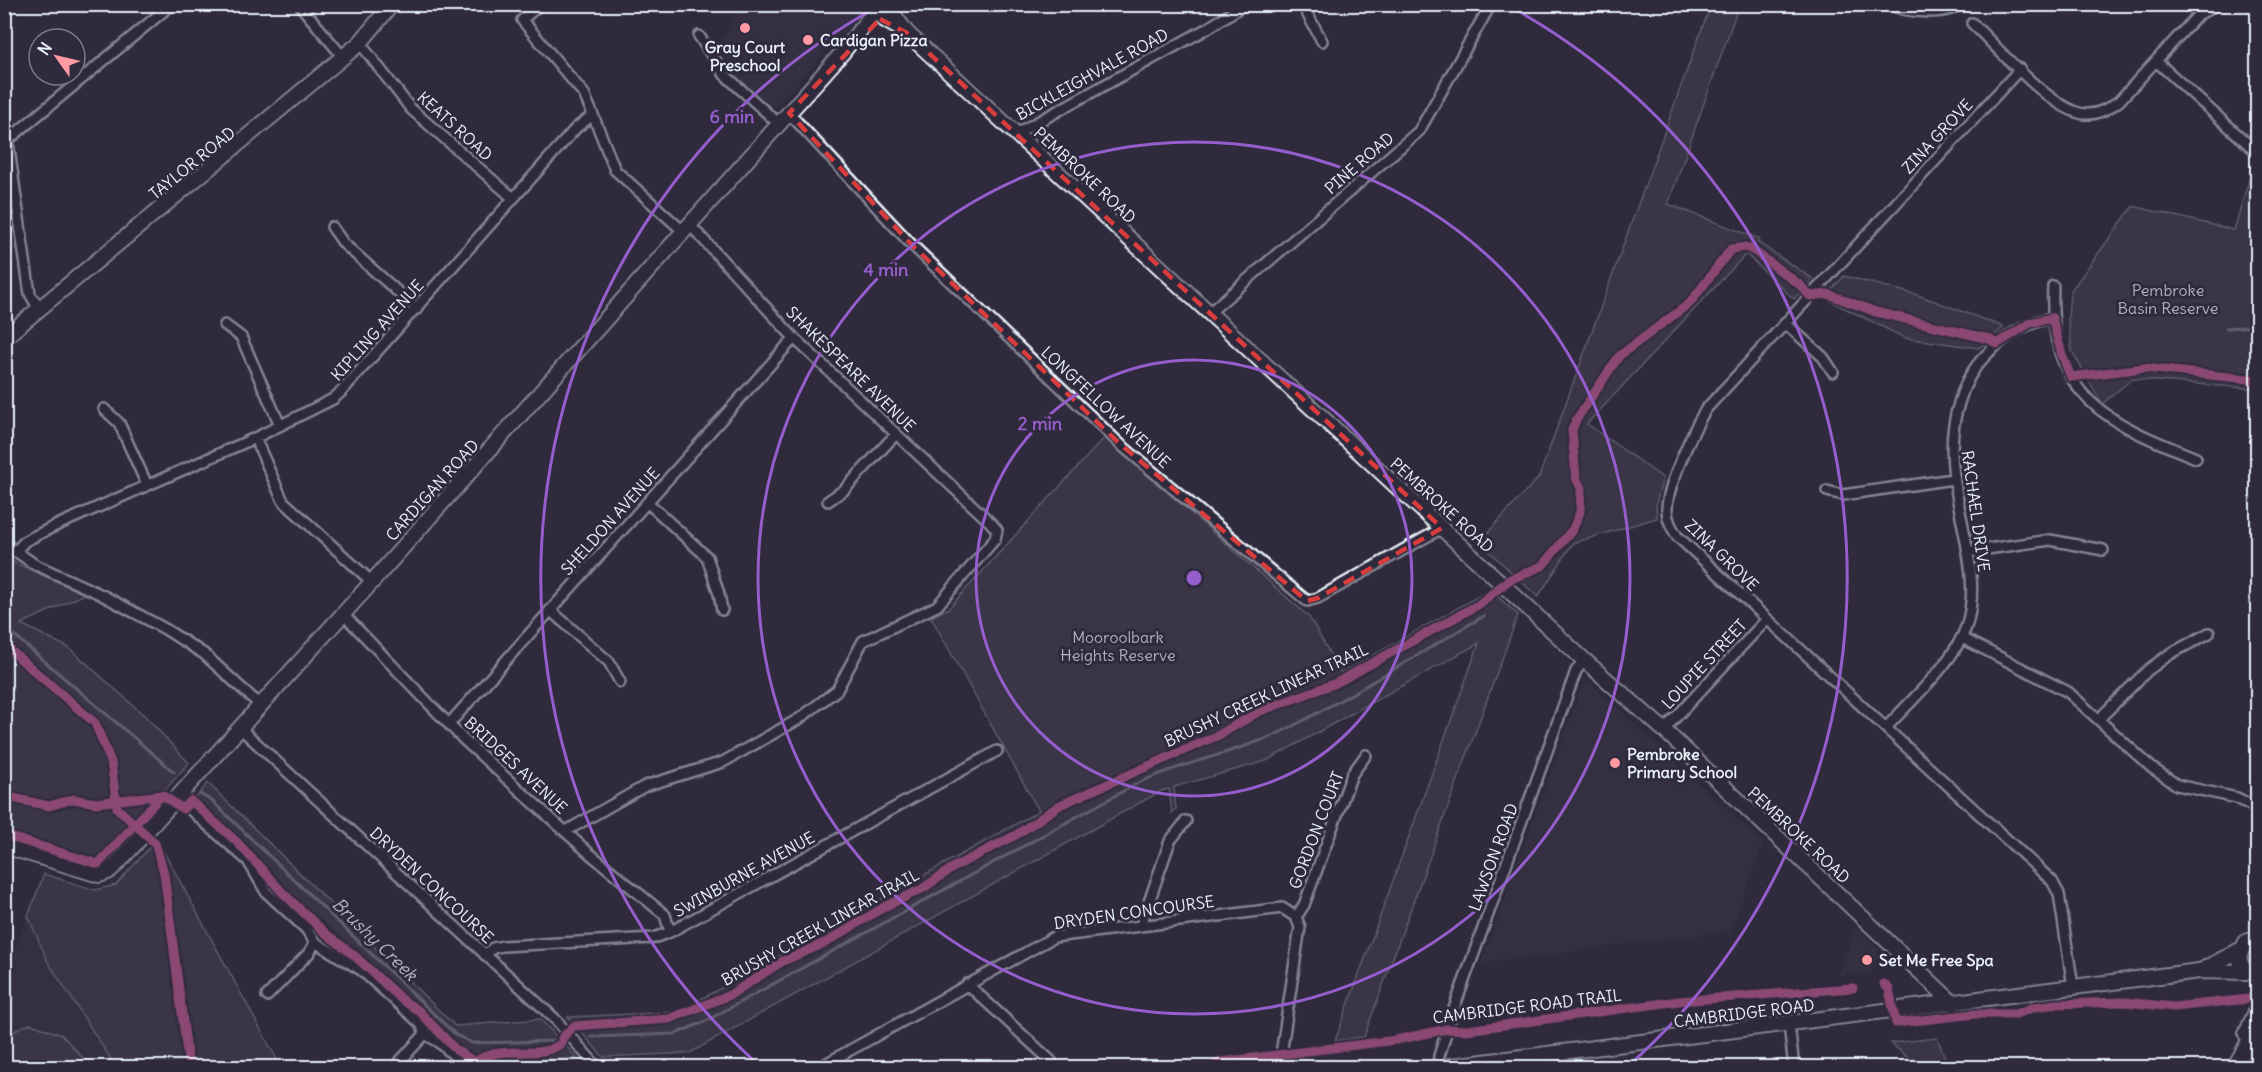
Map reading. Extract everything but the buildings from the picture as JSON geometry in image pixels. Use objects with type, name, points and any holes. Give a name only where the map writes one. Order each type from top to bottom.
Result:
[{"type":"street","points":[[8,140],[172,4]]},
{"type":"street","points":[[299,4],[343,57]]},
{"type":"street","name":"TAYLOR ROAD","points":[[4,338],[360,43],[392,4]]},
{"type":"street","points":[[540,4],[522,20],[584,94],[593,115]]},
{"type":"street","name":"BICKLEIGHVALE ROAD","points":[[1016,134],[1208,28],[1245,4]]},
{"type":"street","points":[[1302,4],[1322,41]]},
{"type":"street","name":"PINE ROAD","points":[[1209,313],[1419,131],[1491,4]]},
{"type":"street","points":[[1889,4],[1895,8],[1934,12],[1956,8],[1959,4]]},
{"type":"street","points":[[1972,23],[2058,105],[2088,114],[2108,108],[2119,101],[2198,15],[2217,4]]},
{"type":"street","name":"PEMBROKE ROAD","points":[[882,10],[1584,660],[1664,730],[1954,1004]]},
{"type":"street","name":"CARDIGAN ROAD","points":[[4,846],[89,873],[108,872],[372,582],[882,10]]},
{"type":"street","points":[[699,36],[725,75],[779,124]]},
{"type":"street","name":"KEATS ROAD","points":[[360,43],[411,109],[513,198]]},
{"type":"street","points":[[2156,61],[2258,153]]},
{"type":"street","name":"ZINA GROVE","points":[[2020,69],[1706,409],[1697,423],[1675,479],[1667,511],[1670,525],[1677,536],[2052,881],[2059,894],[2073,987]]},
{"type":"street","name":"LONGFELLOW AVENUE","points":[[789,113],[910,244],[1120,444],[1307,601],[1318,598],[1442,528]]},
{"type":"street","points":[[4,115],[30,294],[39,309]]},
{"type":"street","name":"KIPLING AVENUE","points":[[15,552],[26,541],[147,484],[255,438],[333,399],[417,309],[576,128],[593,115]]},
{"type":"street","name":"SHAKESPEARE AVENUE","points":[[566,831],[645,786],[723,762],[799,719],[837,690],[862,641],[937,606],[947,598],[988,550],[995,539],[997,530],[794,338],[687,229],[615,170],[593,115]]},
{"type":"street","points":[[333,227],[344,244],[417,309]]},
{"type":"street","points":[[2053,286],[2052,318],[2062,355],[2071,377],[2096,408],[2115,423],[2147,439],[2196,458]]},
{"type":"street","name":"RACHAEL DRIVE","points":[[1886,728],[1952,654],[1962,639],[1972,596],[1967,552],[1953,479],[1953,421],[1971,374],[1997,344],[2030,323],[2052,318]]},
{"type":"street","points":[[1786,324],[1823,357],[1833,372]]},
{"type":"street","points":[[225,325],[241,337],[280,425]]},
{"type":"street","name":"SHELDON AVENUE","points":[[449,724],[794,338]]},
{"type":"street","points":[[104,409],[119,423],[147,484]]},
{"type":"street","points":[[828,501],[844,490],[896,434]]},
{"type":"street","points":[[255,438],[284,501],[372,582]]},
{"type":"street","points":[[1827,491],[1843,495],[1953,479]]},
{"type":"street","points":[[647,502],[707,557],[722,610]]},
{"type":"street","points":[[1967,552],[2050,540],[2103,550]]},
{"type":"street","points":[[4,543],[15,552],[165,629],[204,654],[260,705]]},
{"type":"street","points":[[550,610],[609,662],[620,682]]},
{"type":"street","name":"BRIDGES AVENUE","points":[[343,614],[449,724],[589,854],[665,915],[670,932]]},
{"type":"street","name":"LOUPIE STREET","points":[[1664,730],[1767,619]]},
{"type":"street","points":[[2099,719],[2148,670],[2170,654],[2209,633]]},
{"type":"street","points":[[1962,639],[2068,692],[2152,768],[2177,785],[2237,798],[2258,808]]},
{"type":"street","name":"LAWSON ROAD","points":[[1437,1067],[1438,1056],[1452,1014],[1576,671],[1584,660]]},
{"type":"street","name":"DRYDEN CONCOURSE","points":[[240,728],[561,1025],[598,1068]]},
{"type":"street","name":"SWINBURNE AVENUE","points":[[485,955],[493,948],[503,946],[654,938],[670,932],[997,752]]},
{"type":"street","name":"GORDON COURT","points":[[1296,917],[1304,905],[1352,774],[1366,755]]},
{"type":"street","points":[[176,797],[242,855],[252,867],[266,892],[306,929],[315,942],[369,976],[418,1021],[425,1034],[440,1042],[468,1068]]},
{"type":"street","points":[[1141,925],[1170,841],[1186,821]]},
{"type":"street","name":"DRYDEN CONCOURSE","points":[[818,1068],[1054,937],[1276,908],[1288,910],[1296,917]]},
{"type":"street","points":[[1279,1068],[1300,932],[1296,917]]},
{"type":"street","name":"CAMBRIDGE ROAD","points":[[2199,971],[2240,950],[2246,942],[2258,938]]},
{"type":"street","points":[[267,996],[310,952],[315,942]]},
{"type":"street","points":[[2240,950],[2240,962],[2252,973],[2258,987]]},
{"type":"street","name":"CAMBRIDGE ROAD","points":[[1437,1067],[1954,1004],[2199,971],[2252,973]]},
{"type":"street","points":[[967,984],[1051,1061]]},
{"type":"street","points":[[2244,1045],[2247,1030],[2258,1007]]},
{"type":"street","points":[[1789,1024],[1794,1068]]},
{"type":"street","points":[[2234,1068],[2244,1045],[2258,1025]]},
{"type":"street","points":[[394,1068],[425,1034]]},
{"type":"highlighted area","points":[[880,19],[907,33],[1442,528],[1318,598],[1307,601],[1120,444],[911,244],[789,113]]},
{"type":"shaded area","points":[[744,5],[766,5],[776,12],[782,5],[857,5],[858,15],[773,110],[726,68],[728,65],[718,45]]},
{"type":"shaded area","name":"Pembroke Primary School","points":[[1589,682],[1763,843],[1731,931],[1481,963],[1583,683]]},
{"type":"shaded area","points":[[28,916],[48,962],[116,1067],[5,1067],[4,945],[16,949]]},
{"type":"shaded area","points":[[1856,928],[1879,950],[1871,974],[1838,975]]},
{"type":"green space","points":[[1711,4],[1739,5],[1668,204],[1760,239],[1757,242],[1813,279],[1794,299],[1746,254],[1587,424],[1663,478],[1656,503],[1657,518],[1573,543],[1538,597],[1479,542],[1539,477]]},
{"type":"green space","name":"Pembroke Basin Reserve","points":[[2253,166],[2258,170],[2257,389],[2132,379],[2102,404],[2072,351],[2068,319],[2070,292],[2133,206],[2234,230]]},
{"type":"green space","points":[[1844,276],[1918,295],[2004,327],[1979,348],[1905,338],[1824,298]]},
{"type":"green space","name":"Mooroolbark Heights Reserve","points":[[1105,437],[1309,617],[1341,673],[1490,590],[1518,615],[1364,1037],[1335,1041],[1479,643],[1266,761],[1174,787],[1176,809],[1172,813],[1169,789],[1161,791],[690,1053],[603,1057],[568,1017],[678,1012],[1039,811],[931,617],[949,608]]},
{"type":"green space","points":[[4,558],[85,594],[21,624],[69,648],[145,716],[189,763],[99,863],[5,834]]},
{"type":"green space","points":[[208,783],[455,1026],[540,1019],[577,1058],[477,1063],[454,1047],[432,1023],[424,1006],[419,1010],[407,1002],[284,893],[258,862],[193,801]]},
{"type":"green space","points":[[157,839],[281,1067],[116,1067],[48,962],[28,916],[44,874],[95,890],[116,885]]},
{"type":"green space","points":[[31,1024],[62,1035],[91,1067],[8,1067],[5,1052],[8,1039],[17,1029]]},
{"type":"green space","points":[[1937,1038],[1949,1067],[1918,1067],[1891,1043]]},
{"type":"waterway","name":"Brushy Creek","points":[[2226,328],[2258,326]]},
{"type":"waterway","name":"Brushy Creek","points":[[591,1037],[675,1034],[704,1022],[1138,783],[1249,745],[1285,730],[1484,616]]},
{"type":"waterway","name":"Brushy Creek","points":[[8,630],[174,772]]},
{"type":"waterway","name":"Brushy Creek","points":[[200,794],[212,801],[456,1035],[472,1043],[555,1041]]},
{"type":"cycle path","name":"BRUSHY CREEK LINEAR TRAIL","points":[[4,796],[49,806],[73,799],[96,803],[162,795],[183,809],[191,801],[237,842],[283,893],[325,933],[355,956],[401,999],[419,1011],[456,1050],[475,1062],[496,1053],[542,1051],[562,1043],[562,1038],[574,1026],[669,1019],[730,995],[783,961],[827,942],[884,907],[922,889],[954,867],[1016,835],[1060,805],[1219,735],[1258,712],[1336,683],[1478,605],[1509,580],[1542,566],[1573,529],[1580,512],[1581,488],[1576,478],[1572,430],[1576,420],[1619,356],[1690,303],[1731,249],[1746,247],[1754,251],[1800,285],[1810,296],[1828,294],[1876,312],[1989,339],[1997,344],[2030,323],[2052,318],[2062,355],[2071,377],[2144,368],[2258,380]]},
{"type":"cycle path","points":[[4,645],[95,723],[111,762],[117,808],[155,843],[164,873],[189,1068]]},
{"type":"cycle path","points":[[4,835],[98,864],[162,795]]},
{"type":"cycle path","points":[[1884,984],[1889,989],[1896,1023],[1975,1014],[2016,1014],[2035,1007],[2055,1004],[2125,1002],[2174,1007],[2258,998]]},
{"type":"cycle path","name":"CAMBRIDGE ROAD TRAIL","points":[[1208,1068],[1221,1062],[1396,1040],[1447,1029],[1467,1030],[1679,1001],[1853,988]]},
{"type":"place","name":"Gray Court Preschool","points":[[745,28]]},
{"type":"place","name":"Cardigan Pizza","points":[[808,40]]},
{"type":"place","name":"Pembroke Primary School","points":[[1615,763]]},
{"type":"place","name":"Set Me Free Spa","points":[[1867,960]]}]
